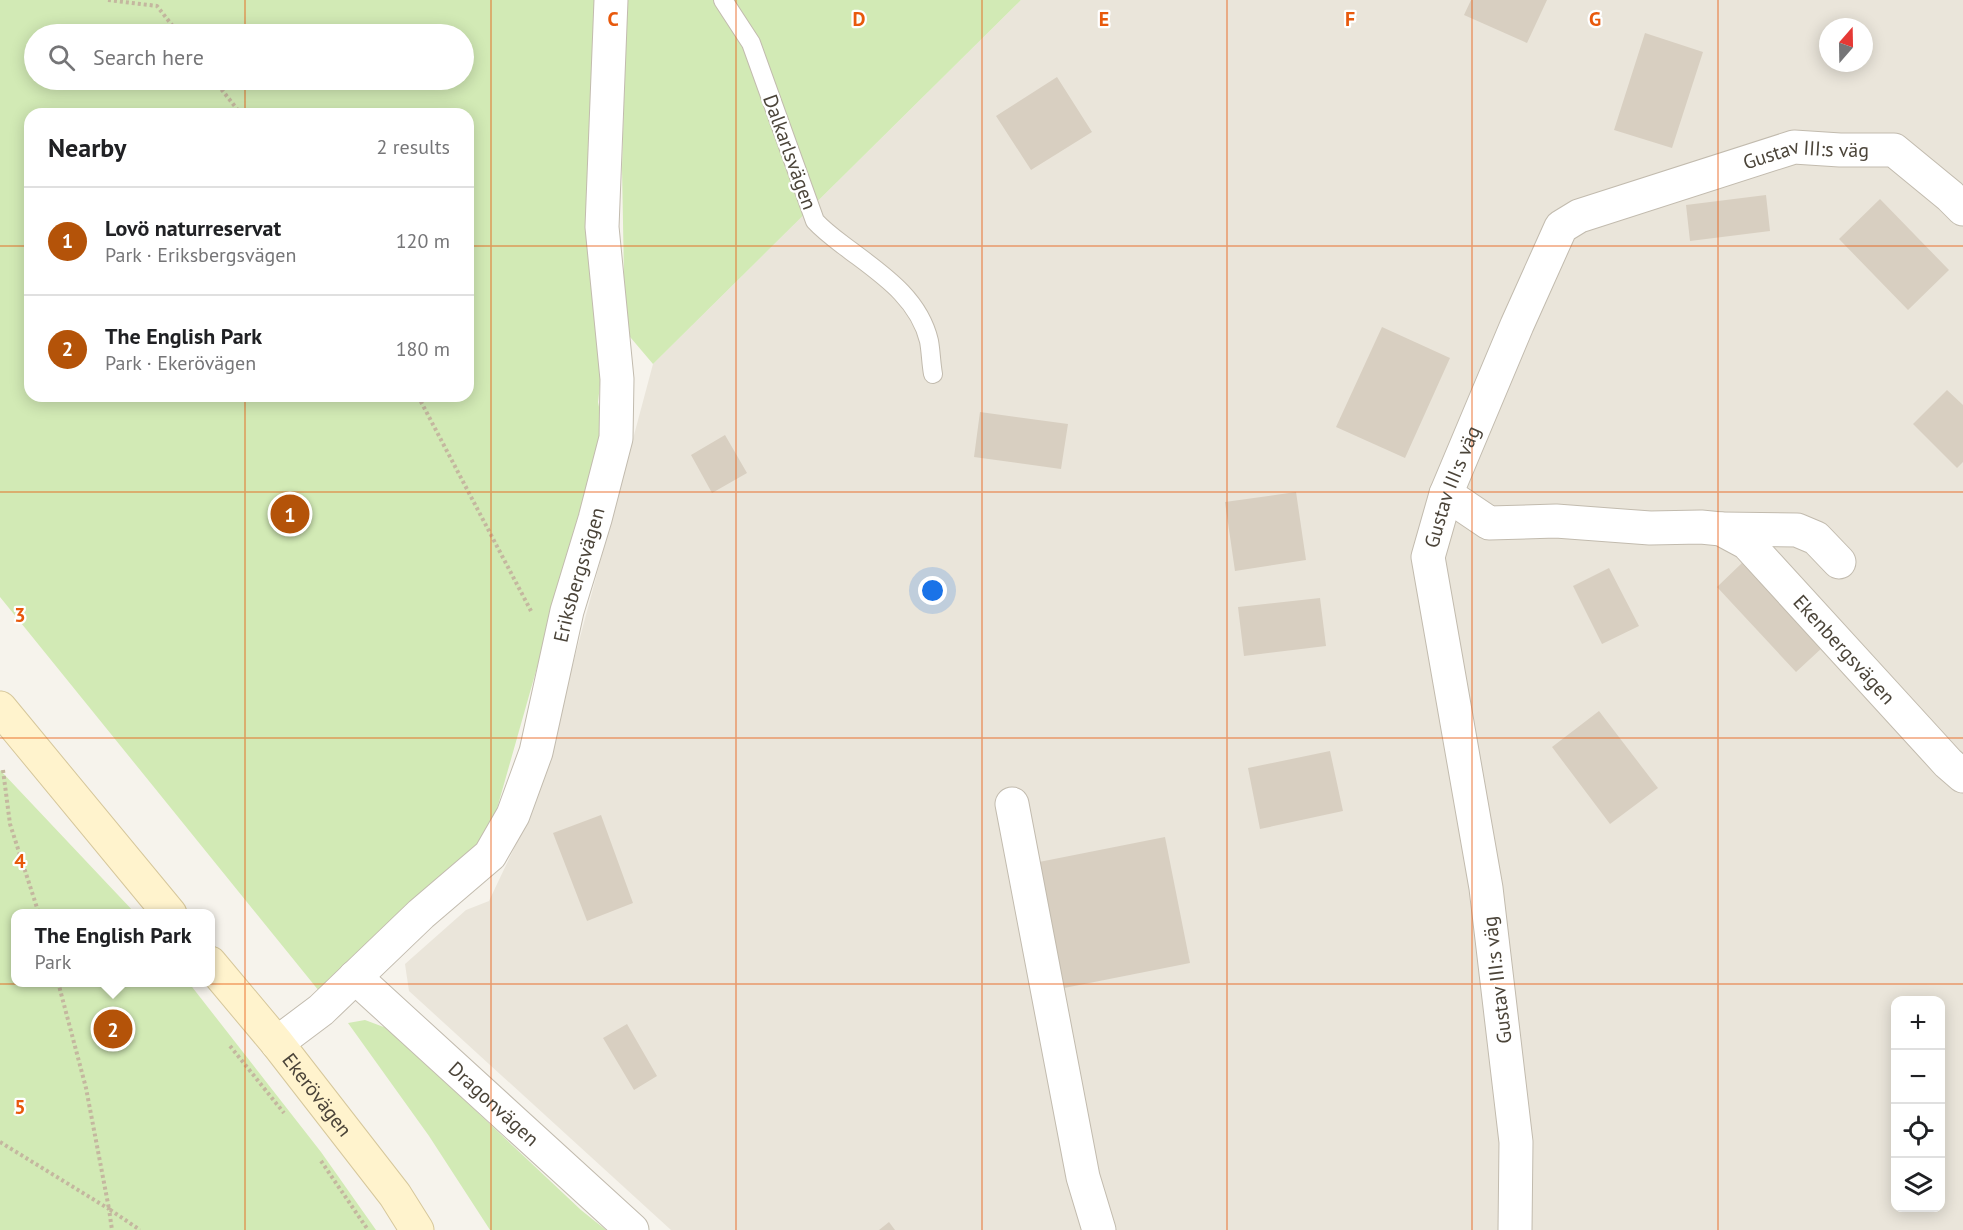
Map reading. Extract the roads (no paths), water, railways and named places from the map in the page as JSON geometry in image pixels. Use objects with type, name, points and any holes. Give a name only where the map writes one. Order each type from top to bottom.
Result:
[{"type":"main road","points":[[0,708],[166,909]]},
{"type":"main road","name":"Ekerövägen","points":[[215,969],[277,1043],[395,1195],[417,1230]]},
{"type":"street","name":"Eriksbergsvägen","points":[[277,1043],[321,1010],[421,914],[490,855],[513,815],[536,752],[567,611],[595,519],[616,438],[617,379],[602,226],[611,0]]},
{"type":"street","name":"Gustav III:s väg","points":[[1515,1230],[1516,1142],[1486,888],[1428,557],[1446,494],[1517,324],[1561,227],[1579,216],[1794,147],[1894,150],[1963,209]]},
{"type":"street","name":"Ekenbergsvägen","points":[[1446,494],[1489,523],[1556,521],[1650,528],[1797,530],[1816,538],[1839,562]]},
{"type":"street","name":"Ekenbergsvägen","points":[[1720,529],[1747,543],[1948,763],[1963,776]]},
{"type":"street","points":[[1012,804],[1083,1177],[1099,1230]]},
{"type":"street","name":"Dragonvägen","points":[[355,977],[632,1230]]},
{"type":"lane","name":"Dalkarlsvägen","points":[[723,0],[751,43],[815,221],[827,234],[867,262],[909,300],[924,325],[929,342],[933,374]]},
{"type":"place","name":"Lovö naturreservat","points":[[290,514]]},
{"type":"place","name":"The English Park","points":[[113,1029]]}]
